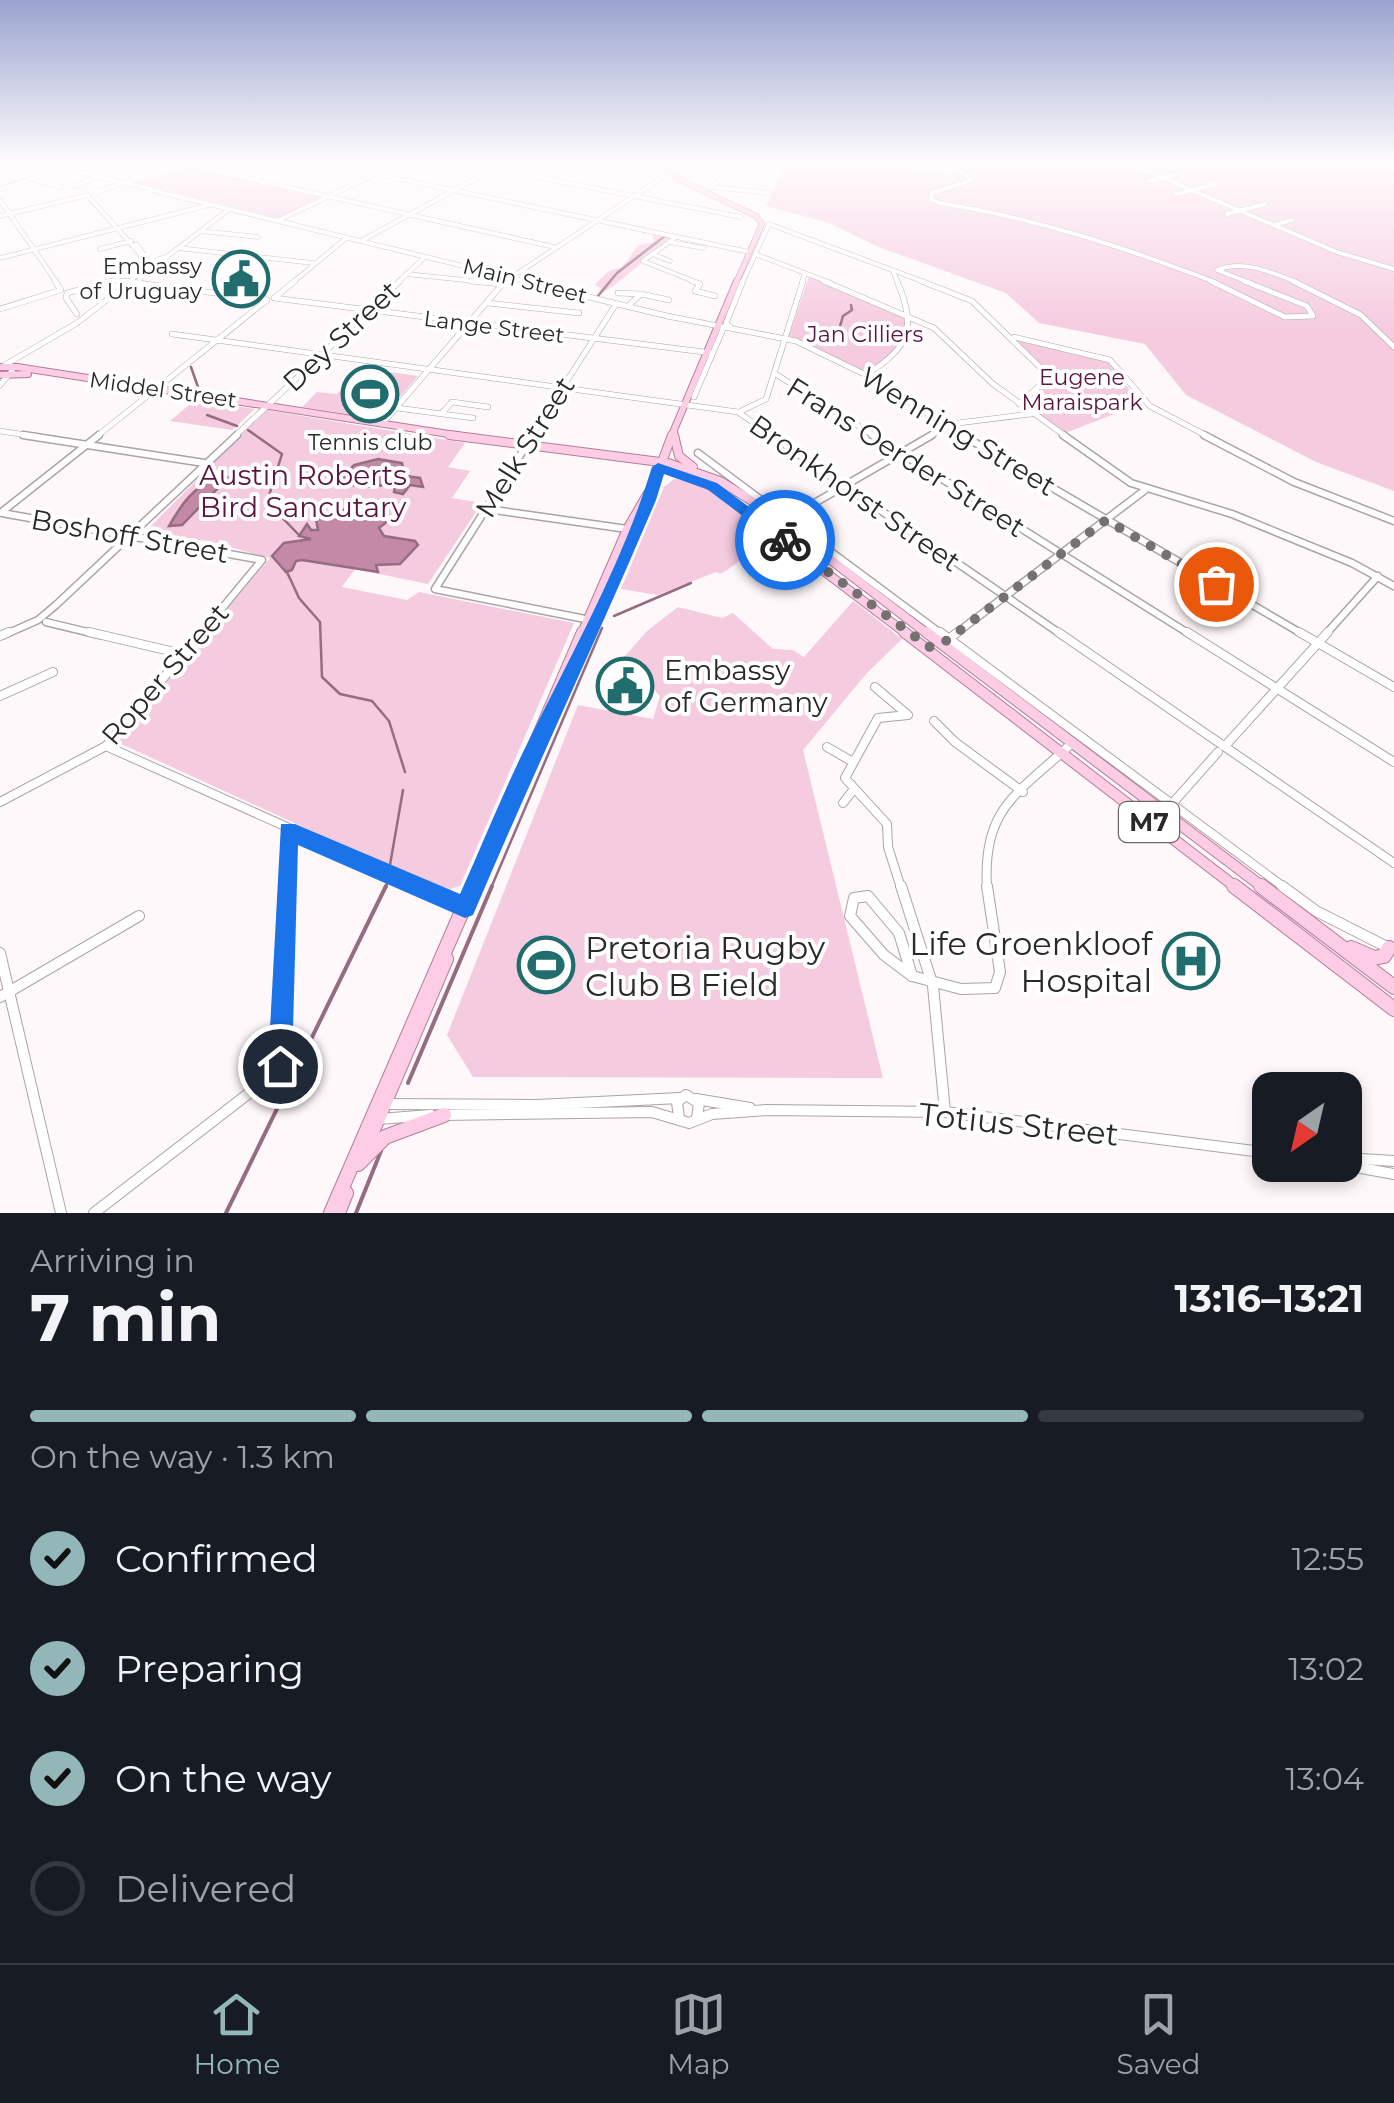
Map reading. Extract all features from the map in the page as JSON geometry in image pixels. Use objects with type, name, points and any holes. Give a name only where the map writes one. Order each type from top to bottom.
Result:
[{"type":"main road","points":[[592,620],[625,533],[648,492],[684,402],[722,327],[752,253],[759,220]]},
{"type":"main road","name":"Middel Street","points":[[10,373],[157,390]]},
{"type":"main road","name":"Middel Street","points":[[10,373],[157,390],[660,465]]},
{"type":"main road","points":[[673,432],[681,459],[707,475]]},
{"type":"main road","name":"M7","points":[[660,465],[707,475],[745,495],[945,642],[1071,744],[1394,987]]},
{"type":"main road","name":"M7","points":[[660,465],[712,486],[1394,1010]]},
{"type":"main road","points":[[334,1213],[443,970],[465,907],[536,744],[620,568],[649,500],[648,492]]},
{"type":"main road","points":[[605,581],[620,568]]},
{"type":"main road","points":[[861,582],[859,597],[877,595]]},
{"type":"main road","points":[[923,645],[945,642],[942,656],[976,682],[984,694]]},
{"type":"main road","points":[[1298,914],[1368,957],[1380,958],[1392,949]]},
{"type":"main road","points":[[334,1213],[378,1111]]},
{"type":"main road","points":[[358,1164],[372,1144],[392,1131],[444,1115]]},
{"type":"street","points":[[0,309],[61,291],[13,220]]},
{"type":"street","points":[[111,220],[149,263]]},
{"type":"street","points":[[0,258],[151,220]]},
{"type":"street","points":[[10,373],[134,282],[149,263],[178,248],[215,220]]},
{"type":"street","name":"Main Street","points":[[272,220],[722,327]]},
{"type":"street","points":[[360,241],[400,220]]},
{"type":"street","points":[[435,220],[555,247]]},
{"type":"street","points":[[382,424],[508,277],[597,220],[752,253],[908,314],[938,330],[992,384],[1032,414],[1145,490],[1217,508],[1394,586]]},
{"type":"street","points":[[1026,220],[1105,240],[1237,291],[1285,317],[1313,316],[1308,306],[1217,270],[1228,264],[1247,266],[1333,300],[1371,322],[1394,347]]},
{"type":"street","points":[[1257,220],[1351,257],[1394,269]]},
{"type":"street","points":[[1273,226],[1292,220]]},
{"type":"street","points":[[752,253],[771,224],[809,234],[972,301],[1047,376],[1019,404]]},
{"type":"street","points":[[184,231],[258,237]]},
{"type":"street","points":[[676,237],[643,261],[698,283],[694,290],[715,296]]},
{"type":"street","points":[[178,248],[314,264],[346,238]]},
{"type":"street","points":[[670,242],[704,248]]},
{"type":"street","points":[[108,247],[133,244]]},
{"type":"street","points":[[10,373],[134,282],[143,264],[133,244]]},
{"type":"street","points":[[650,254],[670,260]]},
{"type":"street","points":[[1351,257],[1361,254]]},
{"type":"street","name":"Dey Street","points":[[0,636],[42,621],[425,257]]},
{"type":"street","name":"Lange Street","points":[[314,264],[274,296],[276,300],[709,352]]},
{"type":"street","points":[[866,375],[904,349],[910,338],[908,314],[893,271]]},
{"type":"street","points":[[738,412],[765,401],[805,273]]},
{"type":"street","points":[[406,274],[502,284]]},
{"type":"street","points":[[1,513],[267,300],[103,281],[72,290],[66,298],[77,314]]},
{"type":"street","points":[[618,292],[669,300]]},
{"type":"street","points":[[627,306],[641,294]]},
{"type":"street","points":[[486,303],[579,313]]},
{"type":"street","name":"Melk Street","points":[[592,620],[435,590],[522,445],[616,304]]},
{"type":"street","points":[[56,336],[80,322]]},
{"type":"street","name":"Wenning Street","points":[[722,327],[785,337],[866,375],[950,424],[981,447],[1394,687]]},
{"type":"street","name":"Bronkhorst Street","points":[[172,334],[738,412],[1221,749],[1394,863]]},
{"type":"street","points":[[1008,334],[1110,360],[1150,406],[1294,482],[1394,521]]},
{"type":"street","points":[[694,397],[709,352]]},
{"type":"street","name":"Frans Oerder Street","points":[[774,373],[1394,762]]},
{"type":"street","points":[[441,414],[452,402],[488,407]]},
{"type":"street","points":[[396,408],[473,418]]},
{"type":"street","points":[[787,518],[950,424],[1032,414]]},
{"type":"street","points":[[0,431],[205,463]]},
{"type":"street","points":[[698,453],[945,642],[1316,911],[1392,949]]},
{"type":"street","points":[[945,642],[1145,490]]},
{"type":"street","points":[[487,509],[625,533]]},
{"type":"street","name":"Boshoff Street","points":[[1,513],[260,559]]},
{"type":"street","name":"Roper Street","points":[[0,802],[106,746],[261,563],[260,559]]},
{"type":"street","points":[[1171,805],[1378,576]]},
{"type":"street","points":[[42,621],[182,654]]},
{"type":"street","points":[[0,696],[53,672]]},
{"type":"street","points":[[875,687],[908,715],[878,718],[844,778],[887,824],[887,843],[933,986],[945,1112]]},
{"type":"street","points":[[934,720],[1023,792]]},
{"type":"street","points":[[912,979],[912,966],[897,928],[868,896],[854,898],[850,916],[896,969],[912,979],[933,986],[988,990],[998,983],[986,852],[998,816],[1071,744]]},
{"type":"street","points":[[106,746],[465,907]]},
{"type":"street","points":[[827,747],[852,762]]},
{"type":"street","points":[[844,803],[854,789]]},
{"type":"street","points":[[94,1213],[276,1075],[280,1063],[288,830]]},
{"type":"street","points":[[4,995],[139,916]]},
{"type":"street","points":[[0,953],[4,995],[61,1213]]},
{"type":"street","points":[[378,1111],[690,1095],[700,1111],[696,1119]]},
{"type":"street","points":[[679,1118],[676,1110],[680,1098]]},
{"type":"street","name":"Totius Street","points":[[696,1099],[766,1110]]},
{"type":"street","name":"Totius Street","points":[[378,1111],[444,1115],[660,1112],[686,1122],[721,1112],[766,1110],[945,1112],[1252,1151]]},
{"type":"street","points":[[1362,1161],[1394,1160]]},
{"type":"street","points":[[1362,1166],[1394,1174]]},
{"type":"green space","points":[[816,220],[1394,220],[1394,491],[1316,462],[1186,395],[1145,344],[1039,323],[1006,293],[879,247]]},
{"type":"green space","points":[[652,234],[672,239],[598,294],[601,288],[595,285],[609,271],[621,268],[639,245],[654,242]]},
{"type":"green space","name":"Jan Cilliers","points":[[809,276],[906,316],[900,344],[865,372],[789,336]]},
{"type":"green space","name":"Eugene Maraispark","points":[[1013,338],[1107,359],[1140,404],[1060,435],[1019,404],[1048,380]]},
{"type":"green space","name":"Tennis club","points":[[361,368],[418,376],[381,419],[302,407],[317,392],[337,394]]},
{"type":"green space","points":[[195,400],[255,409],[232,430],[170,421]]},
{"type":"green space","name":"Austin Roberts Bird Sancutary","points":[[266,410],[465,443],[448,467],[470,471],[452,498],[482,503],[428,584],[355,569],[342,587],[407,600],[419,592],[574,623],[460,886],[443,891],[117,742],[270,558],[208,541],[143,534]]},
{"type":"green space","points":[[674,479],[718,495],[785,548],[759,549],[720,574],[716,572],[658,595],[621,589],[664,487]]},
{"type":"green space","points":[[853,601],[902,639],[867,673],[803,750],[883,1078],[473,1077],[447,1035],[578,705],[653,719],[660,696],[624,657],[648,630],[678,607],[722,618],[733,613],[773,649],[793,650],[804,657]]},
{"type":"shaded area","points":[[378,459],[402,463],[405,476],[420,478],[423,487],[410,485],[403,494],[394,492],[391,484],[371,487],[340,480],[354,465]]},
{"type":"shaded area","points":[[229,477],[182,525],[169,526],[200,487]]},
{"type":"shaded area","points":[[355,506],[371,519],[389,520],[379,528],[384,536],[415,541],[418,545],[400,564],[376,565],[378,572],[302,560],[286,572],[272,556],[284,543],[311,539],[299,536],[307,524],[311,530],[318,530],[316,519]]},
{"type":"waterway","points":[[598,296],[617,273],[665,236]]},
{"type":"waterway","points":[[839,330],[843,316],[852,310],[851,305]]},
{"type":"waterway","points":[[191,367],[199,390]]},
{"type":"waterway","points":[[207,415],[237,426]]},
{"type":"waterway","points":[[248,430],[282,454],[267,502],[299,535]]},
{"type":"waterway","points":[[287,572],[299,598],[320,622],[322,677],[340,694],[372,701],[389,721],[405,772]]},
{"type":"waterway","points":[[614,616],[691,583]]},
{"type":"waterway","points":[[491,888],[602,628]]},
{"type":"waterway","points":[[386,888],[403,790]]},
{"type":"waterway","points":[[226,1213],[386,886]]},
{"type":"waterway","points":[[408,1083],[492,886]]},
{"type":"waterway","points":[[356,1213],[381,1151]]},
{"type":"way so far","points":[[785,540],[929,647],[942,644],[1106,520],[1216,584]]},
{"type":"place","name":"Embassy of Uruguay","points":[[241,279]]},
{"type":"place","name":"Tennis club","points":[[370,394]]},
{"type":"place","name":"Embassy of Germany","points":[[625,686]]},
{"type":"place","name":"Life Groenkloof Hospital","points":[[1191,961]]},
{"type":"place","name":"Pretoria Rugby Club B Field","points":[[546,965]]},
{"type":"route","points":[[280,1066],[288,830],[465,907],[536,744],[579,660],[649,500],[648,492],[658,467],[712,486],[785,540]]}]
